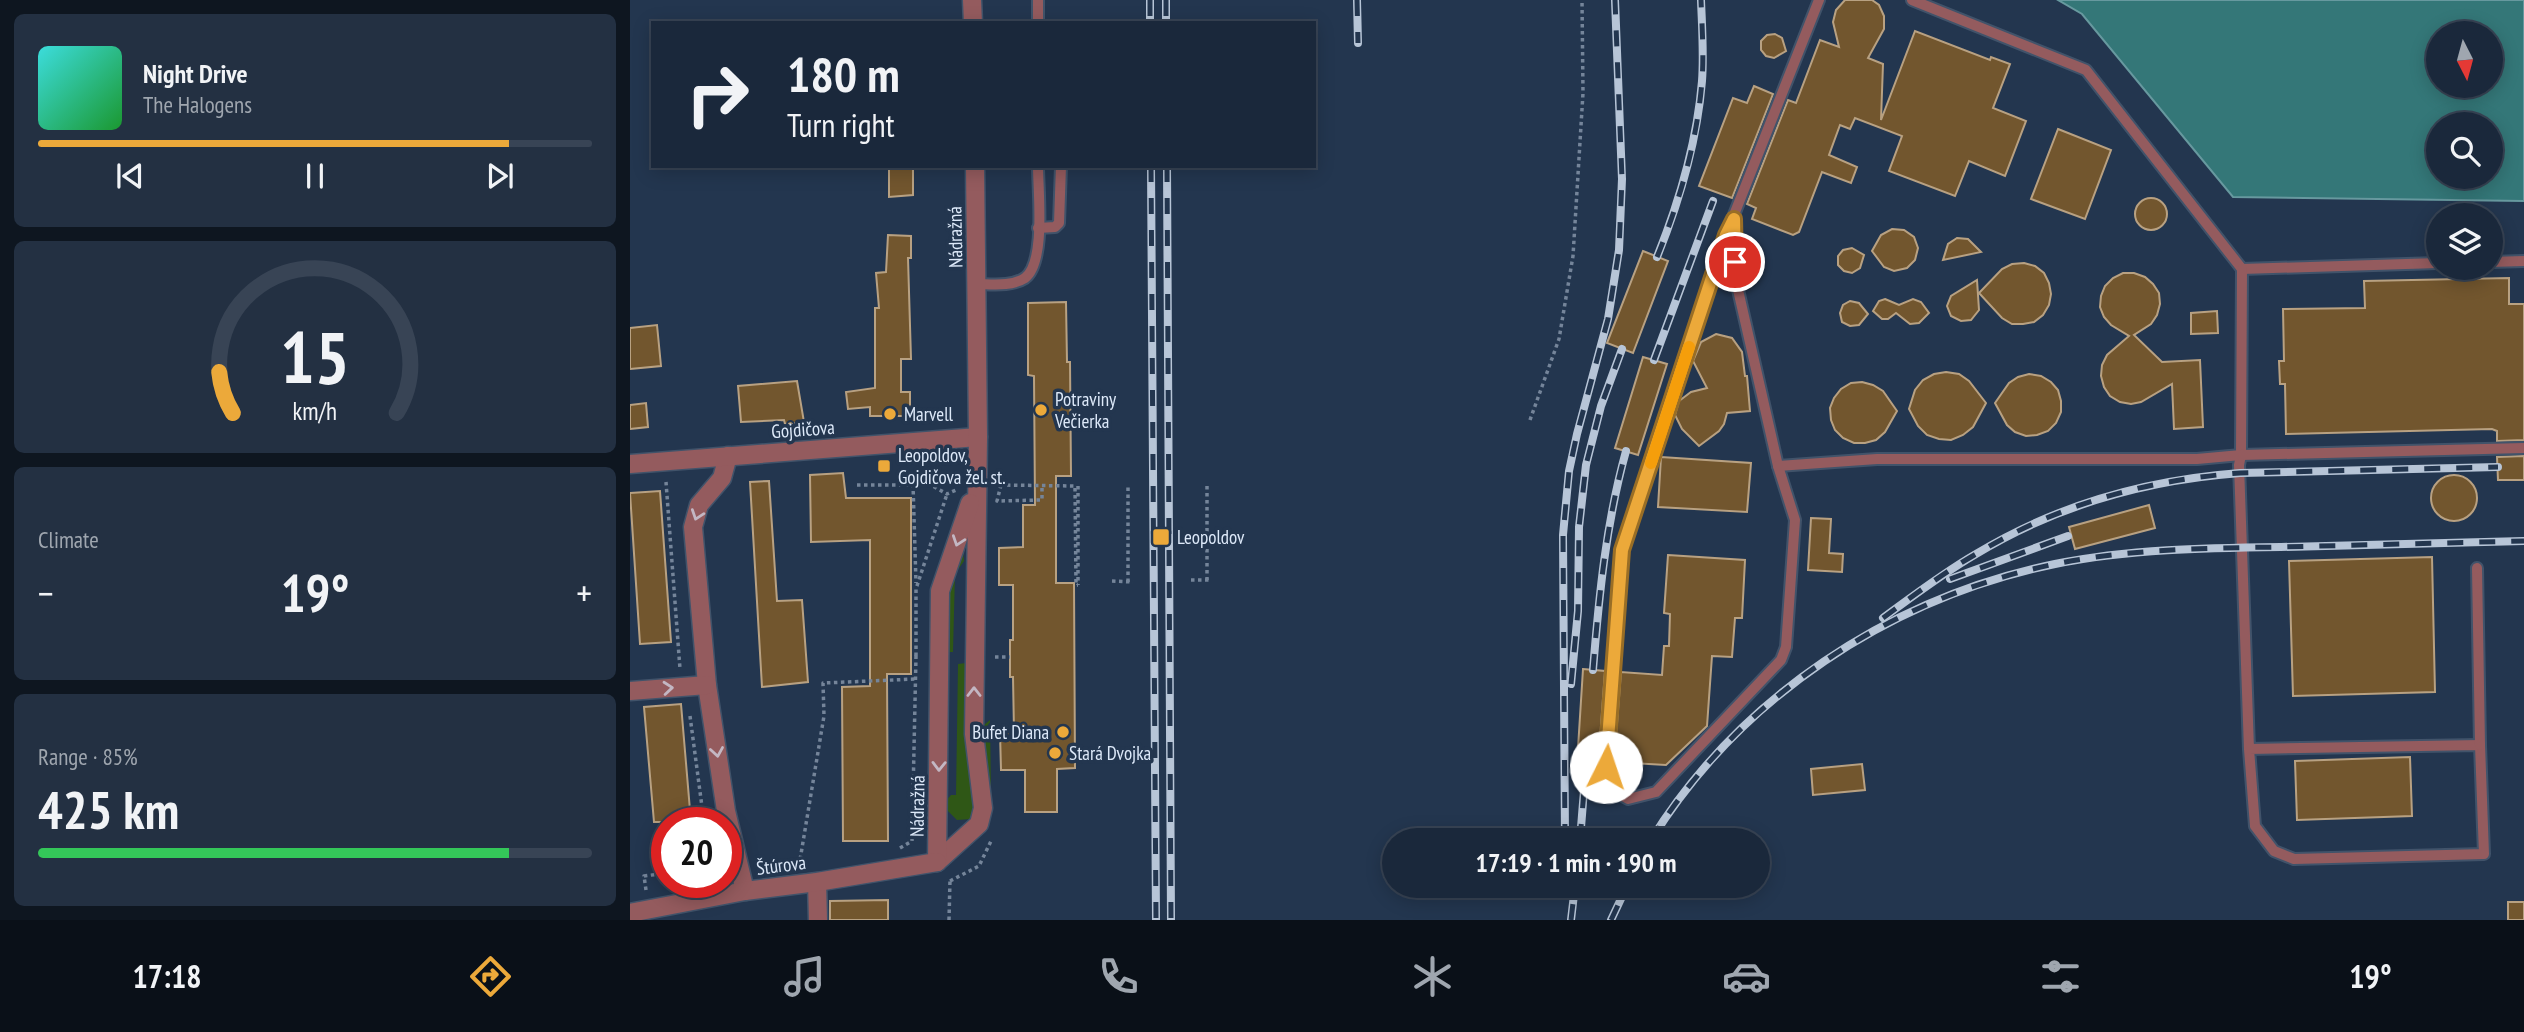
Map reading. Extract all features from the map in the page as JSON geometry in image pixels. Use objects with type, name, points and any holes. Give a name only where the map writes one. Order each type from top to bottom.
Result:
[{"type":"street","points":[[972,0],[973,21]]},
{"type":"street","name":"Nádražná","points":[[937,863],[979,824],[983,808],[974,734],[978,437],[975,168]]},
{"type":"street","name":"Gojdičova","points":[[630,464],[978,437]]},
{"type":"street","points":[[728,456],[722,478],[699,506],[693,527],[707,685],[726,811],[746,891]]},
{"type":"street","name":"Nádražná","points":[[937,863],[940,591],[966,518],[976,476]]},
{"type":"street","points":[[630,691],[707,685]]},
{"type":"street","name":"Štúrova","points":[[630,913],[746,891],[937,863]]},
{"type":"street","points":[[817,882],[818,920]]},
{"type":"lane","points":[[1038,0],[1038,21]]},
{"type":"lane","points":[[1734,219],[1736,281],[1778,466],[1795,520],[1786,647],[1781,660],[1656,792],[1628,799],[1611,789],[1606,767],[1622,550],[1726,235],[1819,0]]},
{"type":"lane","points":[[1912,0],[2086,70],[2242,269],[2239,465],[2249,749],[2255,827],[2274,850],[2294,859],[2484,854],[2477,568]]},
{"type":"lane","points":[[976,285],[1011,283],[1023,279],[1032,271],[1038,252],[1038,168]]},
{"type":"lane","points":[[1038,228],[1055,227],[1059,223],[1061,168]]},
{"type":"lane","points":[[2503,262],[2524,261]]},
{"type":"lane","points":[[2242,269],[2426,263]]},
{"type":"lane","points":[[1778,466],[1877,459],[2197,459],[2241,455],[2524,448]]},
{"type":"lane","points":[[2249,749],[2480,745]]},
{"type":"path","points":[[1530,420],[1559,339],[1573,256],[1583,93],[1582,0]]},
{"type":"path","points":[[856,485],[931,485],[947,494],[961,488],[961,477],[995,475],[1002,485]]},
{"type":"path","points":[[666,482],[690,744],[701,807]]},
{"type":"path","points":[[913,484],[916,589]]},
{"type":"path","points":[[1002,485],[1075,486],[1078,585]]},
{"type":"path","points":[[1002,485],[997,501],[1042,500],[1042,486]]},
{"type":"path","points":[[1078,486],[1078,585]]},
{"type":"path","points":[[1112,581],[1131,582],[1128,486]]},
{"type":"path","points":[[1191,580],[1209,580],[1207,486]]},
{"type":"path","points":[[662,519],[669,518]]},
{"type":"path","points":[[666,570],[673,570]]},
{"type":"path","points":[[1078,585],[1085,585]]},
{"type":"path","points":[[669,615],[676,614]]},
{"type":"path","points":[[809,865],[799,870],[824,716],[823,683],[916,679],[912,841],[892,853]]},
{"type":"path","points":[[937,863],[950,881],[949,920]]},
{"type":"path","points":[[638,895],[647,893],[644,876],[651,875]]},
{"type":"green space","points":[[963,551],[964,561],[955,574],[953,652],[946,652],[948,600],[954,575]]},
{"type":"green space","points":[[966,663],[966,733],[976,811],[971,819],[957,820],[942,805],[951,795],[956,795],[958,664]]},
{"type":"green space","points":[[990,720],[991,796],[979,729]]},
{"type":"shaded area","points":[[2058,0],[2524,0],[2524,201],[2233,197],[2082,14]]},
{"type":"building","points":[[1845,0],[1872,0],[1879,5],[1884,16],[1884,29],[1868,58],[1883,64],[1881,120],[1915,31],[1990,60],[1991,57],[2010,64],[1993,108],[2026,121],[2005,176],[1969,161],[1955,196],[1889,171],[1902,136],[1855,118],[1850,129],[1840,125],[1829,155],[1857,167],[1851,183],[1822,172],[1799,232],[1793,235],[1752,219],[1756,208],[1747,204],[1788,100],[1796,103],[1820,40],[1839,47],[1833,22],[1836,10]]},
{"type":"building","points":[[1775,34],[1782,38],[1786,51],[1774,58],[1766,56],[1761,50],[1761,41],[1767,35]]},
{"type":"building","points":[[1754,86],[1773,94],[1732,198],[1699,186],[1733,98],[1747,103]]},
{"type":"building","points":[[2058,129],[2111,150],[2085,219],[2031,199]]},
{"type":"building","points":[[889,168],[913,168],[913,195],[889,197]]},
{"type":"building","points":[[2151,198],[2162,203],[2167,214],[2162,225],[2151,230],[2140,225],[2135,214],[2140,203]]},
{"type":"building","points":[[1892,229],[1904,230],[1914,237],[1918,248],[1915,260],[1907,268],[1894,271],[1884,267],[1872,251],[1881,235]]},
{"type":"building","points":[[888,235],[911,236],[911,258],[908,258],[911,359],[901,359],[901,392],[910,392],[910,416],[870,416],[870,407],[848,409],[846,392],[875,388],[875,308],[879,308],[876,273],[886,272]]},
{"type":"building","points":[[1957,238],[1968,239],[1981,252],[1943,260],[1948,244]]},
{"type":"building","points":[[1852,248],[1864,255],[1860,268],[1852,273],[1844,271],[1838,265],[1838,256],[1843,250]]},
{"type":"building","points":[[1643,251],[1668,261],[1633,353],[1607,343]]},
{"type":"building","points":[[2012,264],[2035,266],[2044,273],[2051,294],[2049,305],[2043,315],[2034,322],[2012,324],[2002,318],[1979,293],[2002,269]]},
{"type":"building","points":[[2123,273],[2145,277],[2159,293],[2157,315],[2151,324],[2134,335],[2162,362],[2200,360],[2203,427],[2174,429],[2172,384],[2141,402],[2131,404],[2110,396],[2104,387],[2102,365],[2107,355],[2129,336],[2111,325],[2104,317],[2100,307],[2101,296],[2105,286]]},
{"type":"building","points":[[2509,278],[2509,304],[2524,304],[2524,440],[2497,441],[2497,431],[2492,429],[2286,434],[2285,384],[2280,384],[2279,361],[2284,361],[2283,309],[2365,308],[2364,281]]},
{"type":"building","points":[[1977,280],[1979,310],[1971,320],[1961,321],[1951,316],[1947,306],[1951,296]]},
{"type":"building","points":[[1885,299],[1899,305],[1913,299],[1921,302],[1929,313],[1919,323],[1910,324],[1896,313],[1888,319],[1882,319],[1873,311],[1879,301]]},
{"type":"building","points":[[1850,301],[1859,303],[1868,314],[1859,325],[1850,326],[1842,322],[1840,313],[1843,305]]},
{"type":"building","points":[[1066,302],[1067,362],[1070,362],[1071,476],[1056,476],[1056,583],[1074,583],[1075,768],[1057,769],[1057,812],[1025,812],[1025,770],[1001,770],[1000,732],[1014,732],[1013,677],[1010,677],[1013,585],[999,585],[999,548],[1023,547],[1023,505],[1035,505],[1034,376],[1028,375],[1028,303]]},
{"type":"building","points":[[2217,311],[2218,333],[2191,334],[2191,313]]},
{"type":"building","points":[[657,325],[661,366],[630,369],[630,328]]},
{"type":"building","points":[[1716,334],[1732,338],[1742,352],[1750,411],[1727,413],[1719,431],[1699,446],[1682,429],[1675,415],[1679,401],[1691,392],[1707,388],[1693,361],[1701,342]]},
{"type":"building","points":[[1643,357],[1667,364],[1638,455],[1615,448]]},
{"type":"building","points":[[1946,372],[1959,374],[1969,381],[1986,403],[1973,427],[1951,440],[1927,435],[1918,426],[1909,409],[1915,390],[1923,380]]},
{"type":"building","points":[[2029,374],[2041,376],[2058,390],[2061,412],[2048,431],[2026,436],[2007,425],[1995,403],[2009,383]]},
{"type":"building","points":[[797,381],[804,422],[741,422],[738,386]]},
{"type":"building","points":[[1862,382],[1883,391],[1897,411],[1885,432],[1876,440],[1854,443],[1835,430],[1830,408],[1841,389],[1851,383]]},
{"type":"building","points":[[646,403],[648,427],[630,429],[630,405]]},
{"type":"building","points":[[2524,456],[2524,480],[2498,480],[2497,457]]},
{"type":"building","points":[[1661,457],[1751,463],[1747,512],[1658,507]]},
{"type":"building","points":[[843,473],[846,498],[911,498],[911,674],[887,674],[888,841],[843,841],[842,687],[870,686],[870,540],[811,542],[810,475]]},
{"type":"building","points":[[2454,475],[2471,481],[2477,498],[2471,515],[2454,521],[2437,515],[2431,498],[2437,481]]},
{"type":"building","points":[[769,481],[777,601],[802,600],[808,682],[762,687],[750,482]]},
{"type":"building","points":[[660,491],[671,642],[640,644],[630,493]]},
{"type":"building","points":[[2149,505],[2155,528],[2075,549],[2069,527]]},
{"type":"building","points":[[1811,518],[1831,519],[1829,553],[1843,554],[1842,572],[1808,570]]},
{"type":"building","points":[[1668,555],[1745,560],[1742,618],[1735,618],[1732,657],[1712,656],[1707,726],[1666,765],[1614,762],[1621,672],[1662,675],[1664,646],[1669,646],[1670,614],[1664,613]]},
{"type":"building","points":[[2432,557],[2435,692],[2293,696],[2289,561]]},
{"type":"building","points":[[1583,669],[1605,671],[1598,766],[1577,764]]},
{"type":"building","points":[[681,704],[690,807],[653,807],[644,707]]},
{"type":"building","points":[[2410,757],[2412,816],[2297,820],[2295,761]]},
{"type":"building","points":[[1862,764],[1865,790],[1813,795],[1811,769]]},
{"type":"building","points":[[888,900],[888,920],[830,920],[830,901]]},
{"type":"building","points":[[2508,902],[2524,902],[2524,920],[2508,920]]},
{"type":"railway","points":[[1150,0],[1150,21]]},
{"type":"railway","points":[[1166,0],[1166,21]]},
{"type":"railway","points":[[1357,0],[1358,43]]},
{"type":"railway","points":[[1565,828],[1563,535],[1569,471],[1608,319],[1619,250],[1622,179],[1615,0]]},
{"type":"railway","points":[[1657,257],[1680,192],[1700,104],[1703,71],[1701,0]]},
{"type":"railway","points":[[1151,168],[1156,920]]},
{"type":"railway","points":[[1167,168],[1171,920]]},
{"type":"railway","points":[[1654,360],[1713,201]]},
{"type":"railway","points":[[1571,684],[1578,611],[1579,527],[1586,465],[1601,406],[1622,349]]},
{"type":"railway","points":[[1593,670],[1608,532],[1626,451]]},
{"type":"railway","points":[[1883,618],[1952,569],[2007,537],[2070,509],[2136,489],[2205,476],[2240,473],[2498,467]]},
{"type":"railway","points":[[1950,579],[2068,536]]},
{"type":"railway","points":[[1659,828],[1687,788],[1728,741],[1774,699],[1825,661],[1878,629],[1935,601],[1994,580],[2055,564],[2139,552],[2524,541]]},
{"type":"railway","points":[[1581,828],[1586,765]]},
{"type":"railway","points":[[1571,920],[1574,898]]},
{"type":"railway","points":[[1611,920],[1621,898]]},
{"type":"slow traffic","points":[[1651,463],[1689,347]]},
{"type":"place","name":"Potraviny Večierka","points":[[1041,410]]},
{"type":"place","name":"Marvell","points":[[890,414]]},
{"type":"place","name":"Leopoldov, Gojdičova žel. st.","points":[[884,466]]},
{"type":"place","name":"Leopoldov","points":[[1161,537]]},
{"type":"place","name":"Bufet Diana","points":[[1063,732]]},
{"type":"place","name":"Stará Dvojka","points":[[1055,753]]},
{"type":"route","points":[[1606,767],[1622,550],[1726,235],[1734,219],[1735,262]]}]
